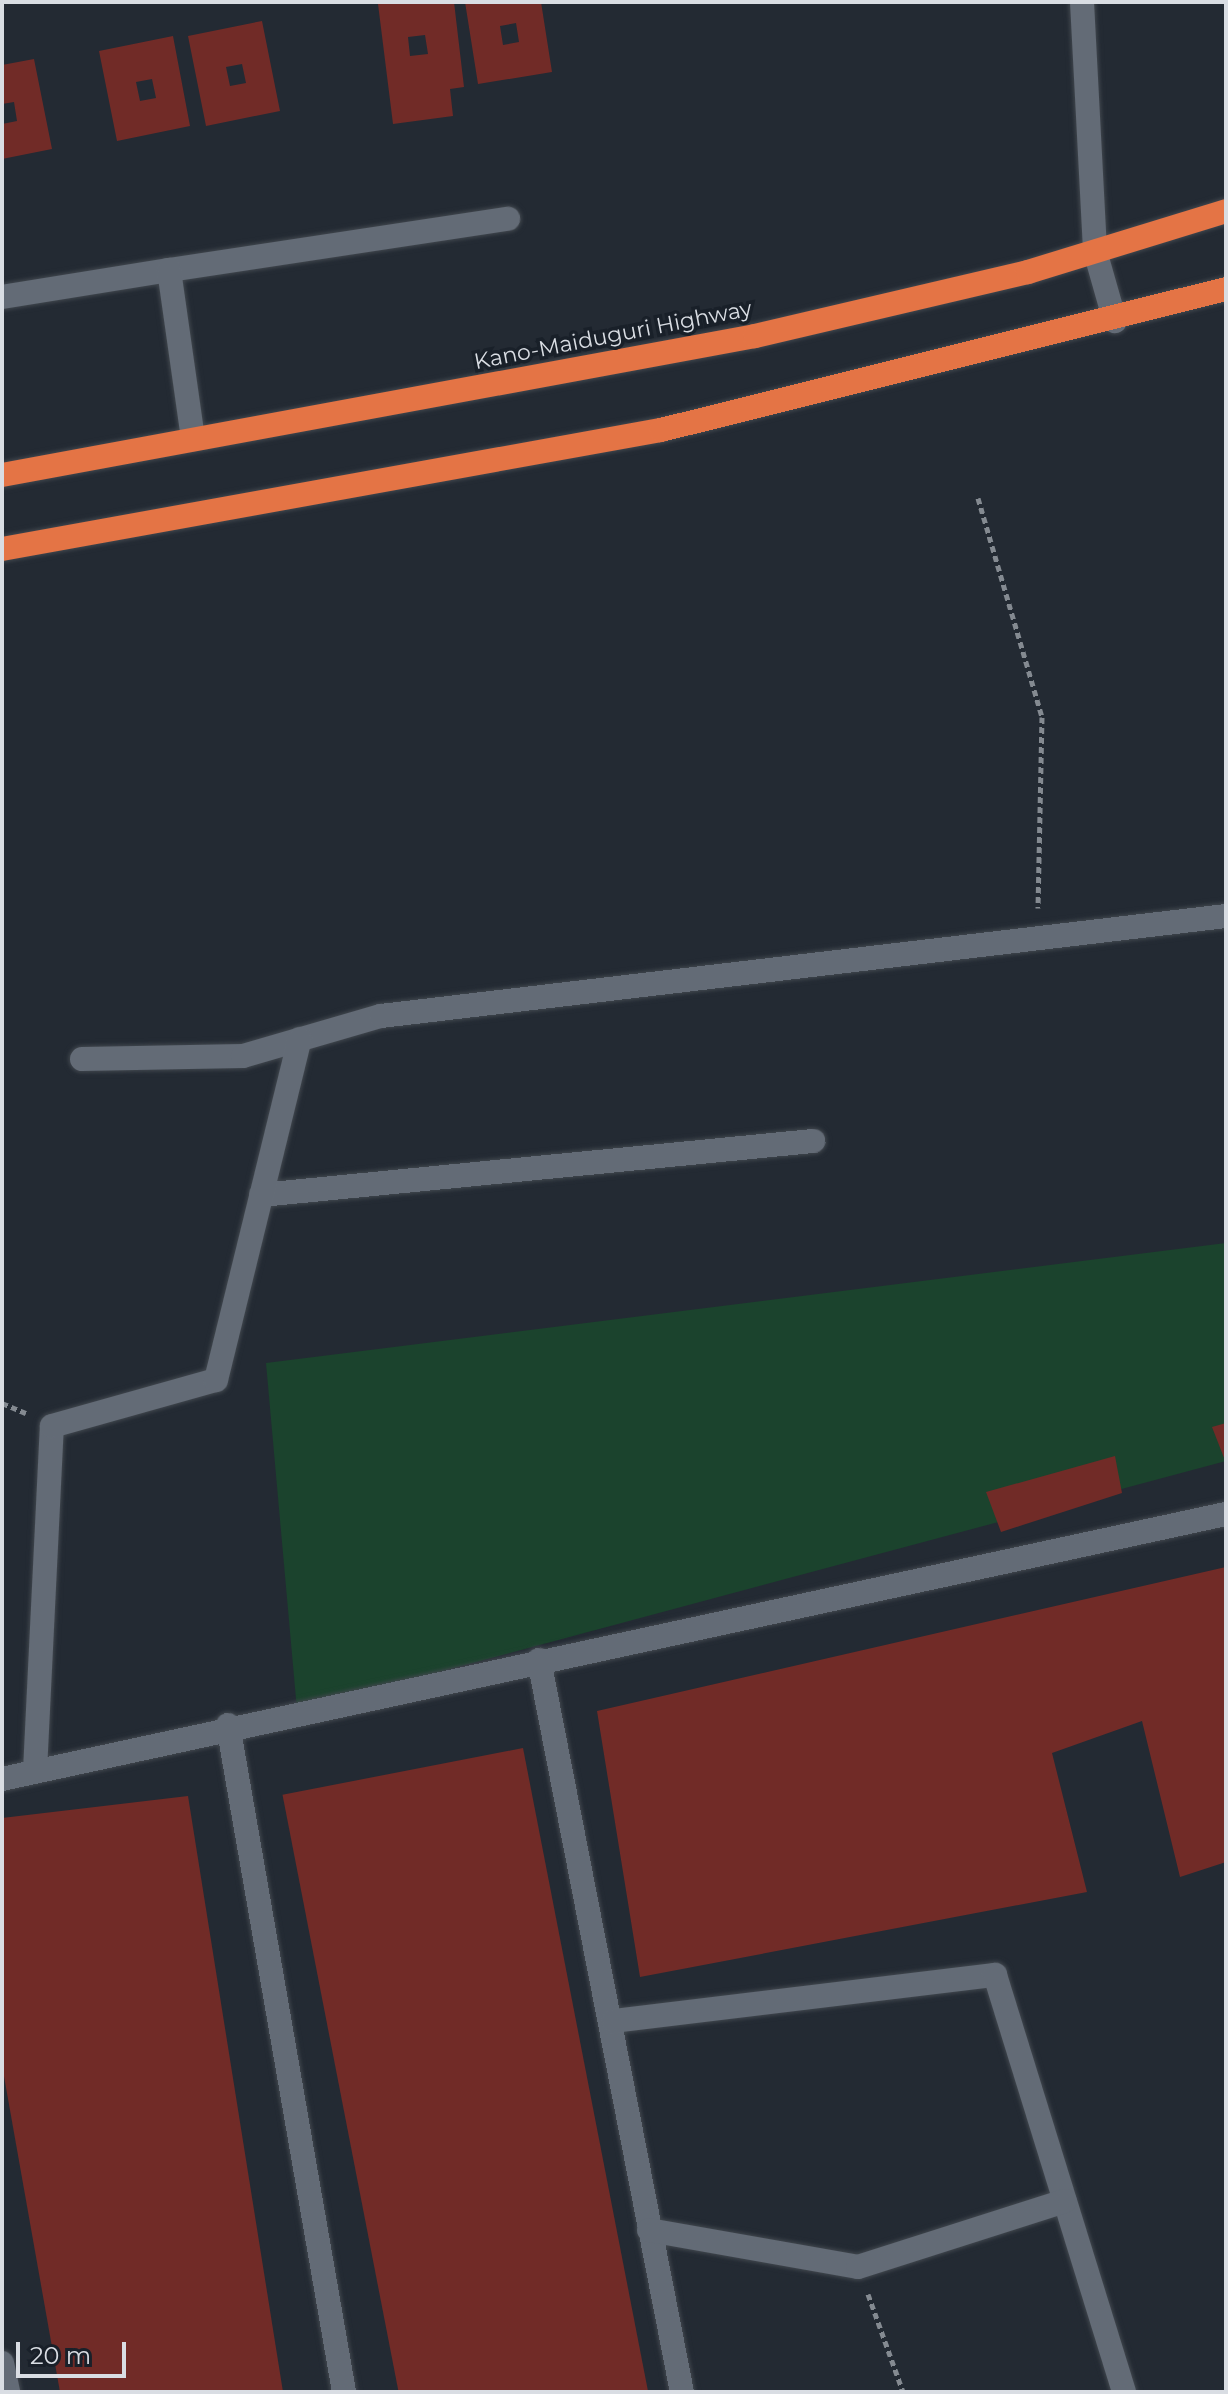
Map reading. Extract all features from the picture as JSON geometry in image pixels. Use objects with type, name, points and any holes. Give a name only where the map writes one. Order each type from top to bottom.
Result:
[{"type":"highway","name":"Kano-Maiduguri Highway","points":[[2,475],[755,336],[1095,251],[1226,211]]},
{"type":"highway","points":[[2,549],[661,430],[1115,321],[1226,289]]},
{"type":"street","points":[[1082,2],[1095,251],[1115,321]]},
{"type":"street","points":[[2,297],[508,219]]},
{"type":"street","points":[[169,270],[193,439]]},
{"type":"street","points":[[82,1059],[243,1056],[381,1016],[1226,916]]},
{"type":"street","points":[[35,1771],[52,1426],[216,1380],[300,1039]]},
{"type":"street","points":[[261,1195],[813,1141]]},
{"type":"street","points":[[2,1779],[228,1725],[1226,1514]]},
{"type":"street","points":[[539,1660],[614,2021],[649,2230],[682,2392]]},
{"type":"street","points":[[228,1725],[344,2392]]},
{"type":"street","points":[[614,2021],[995,1975],[1124,2392]]},
{"type":"street","points":[[649,2230],[858,2267],[1065,2201]]},
{"type":"street","points":[[2,2363],[8,2392]]},
{"type":"path","points":[[978,498],[1042,717],[1037,938]]},
{"type":"path","points":[[858,2267],[903,2392]]},
{"type":"green space","points":[[1226,1243],[1226,1461],[297,1710],[266,1363]]},
{"type":"building","points":[[454,2],[464,87],[450,89],[453,116],[393,124],[378,4]],"holes":[[[425,35],[428,54],[410,56],[408,37]]]},
{"type":"building","points":[[465,2],[541,2],[552,72],[478,84]],"holes":[[[516,23],[519,42],[503,45],[500,26]]]},
{"type":"building","points":[[262,21],[280,111],[206,126],[188,36]],"holes":[[[242,64],[246,83],[230,86],[226,67]]]},
{"type":"building","points":[[173,36],[190,126],[117,141],[99,51]],"holes":[[[152,79],[156,98],[140,101],[136,82]]]},
{"type":"building","points":[[34,59],[52,149],[2,159],[2,124],[17,121],[14,102],[2,104],[2,65]]},
{"type":"building","points":[[1226,1423],[1226,1463],[1212,1427]]},
{"type":"building","points":[[1115,1456],[1122,1493],[1001,1532],[986,1492]]},
{"type":"building","points":[[1226,1567],[1226,1862],[1180,1877],[1142,1721],[1052,1753],[1087,1892],[640,1977],[597,1711]]},
{"type":"building","points":[[523,1748],[648,2391],[399,2392],[283,1795]]},
{"type":"building","points":[[188,1796],[283,2392],[60,2392],[2,2065],[2,1818]]}]
